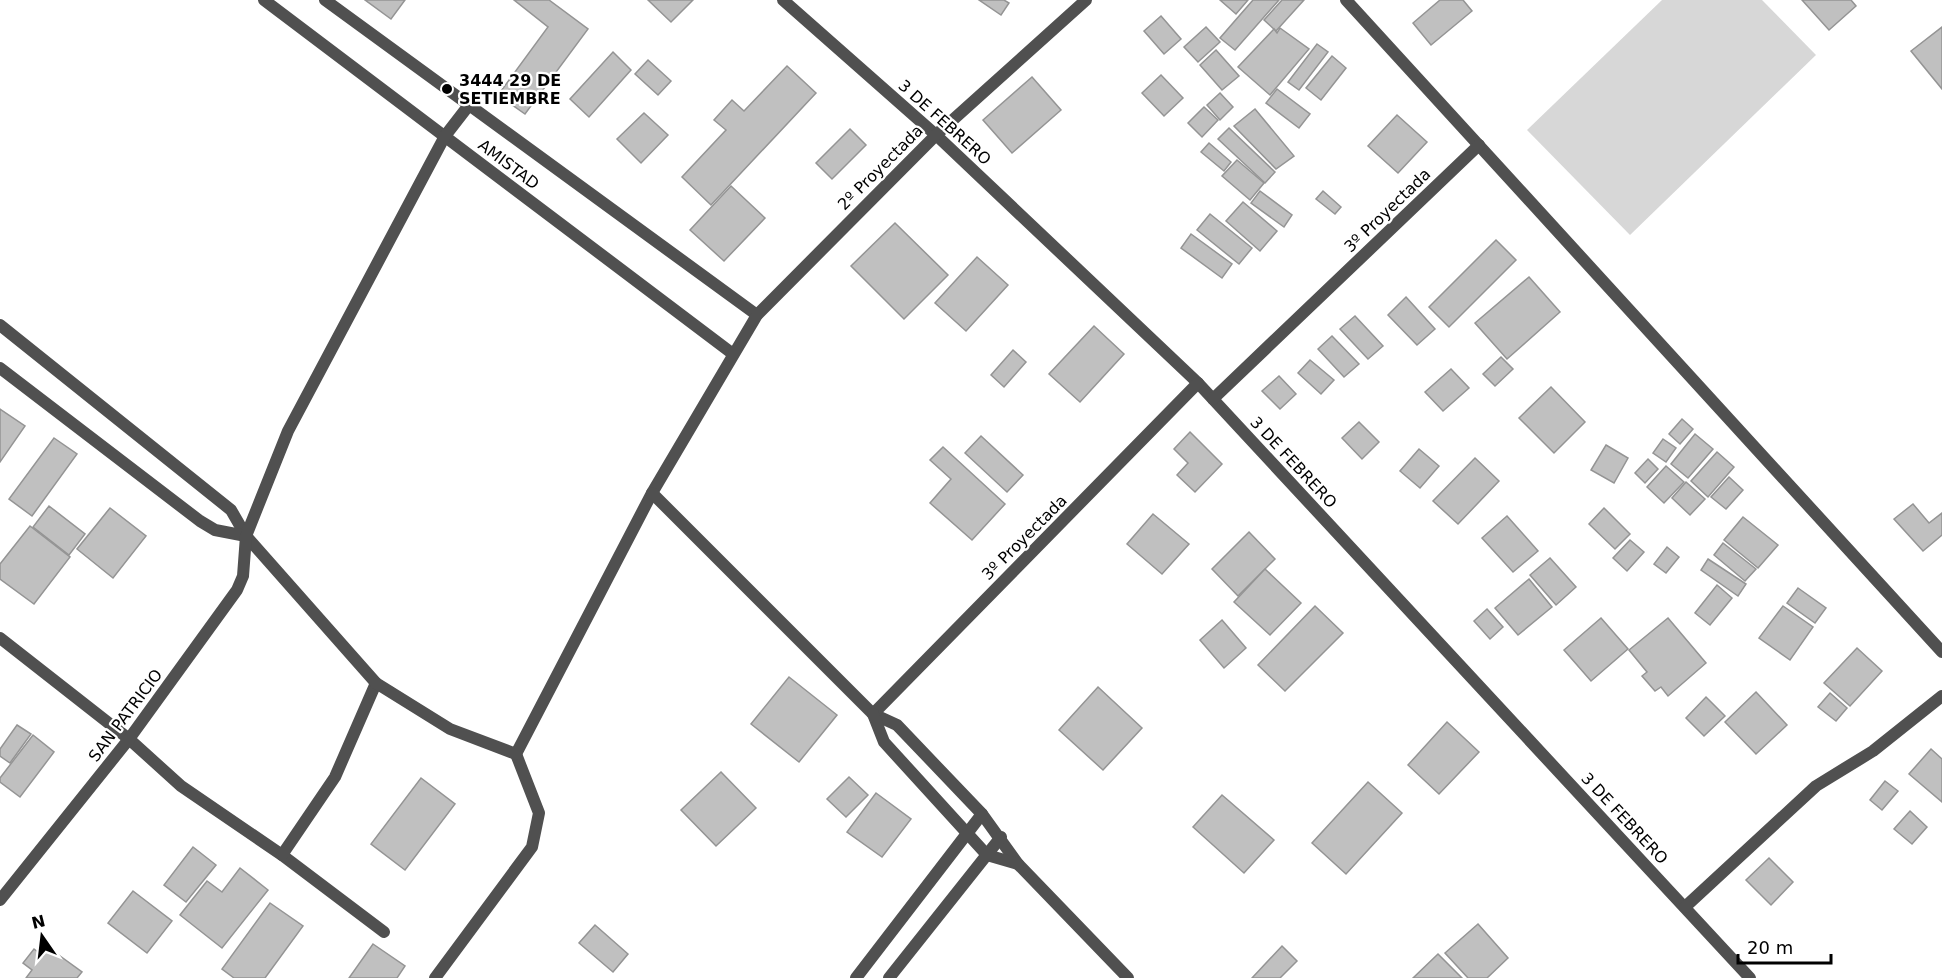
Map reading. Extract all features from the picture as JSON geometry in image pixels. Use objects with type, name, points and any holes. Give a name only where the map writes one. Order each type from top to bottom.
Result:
[{"type":"street","name":"AMISTAD","points":[[264,0],[733,354]]},
{"type":"street","name":"AMISTAD","points":[[325,0],[757,315]]},
{"type":"street","name":"3 DE FEBRERO","points":[[783,0],[936,135],[1198,383],[1750,978]]},
{"type":"street","name":"2º Proyectada","points":[[516,753],[652,493],[757,315],[936,135],[1086,0]]},
{"type":"street","points":[[1346,0],[1942,652]]},
{"type":"street","name":"SAN PATRICIO","points":[[0,900],[129,739],[237,591],[243,576],[246,536],[288,431],[445,136],[469,105]]},
{"type":"street","name":"3º Proyectada","points":[[1213,399],[1479,145]]},
{"type":"street","points":[[0,325],[231,510],[246,536],[376,683],[450,729],[516,753],[539,813],[532,847],[435,978]]},
{"type":"street","points":[[0,368],[200,521],[215,530],[246,536]]},
{"type":"street","name":"3º Proyectada","points":[[873,714],[1198,383]]},
{"type":"street","points":[[652,493],[873,714],[897,725],[982,814],[1001,837],[1018,864],[1128,978]]},
{"type":"street","points":[[0,638],[129,739],[181,786],[282,855],[384,932]]},
{"type":"street","points":[[282,855],[334,777],[376,683]]},
{"type":"street","points":[[1685,907],[1816,786],[1873,751],[1942,696]]},
{"type":"street","points":[[873,714],[884,742],[987,855],[1018,864]]},
{"type":"street","points":[[856,978],[982,814]]},
{"type":"street","points":[[889,978],[1001,837]]},
{"type":"shaded area","points":[[1662,0],[1762,0],[1816,55],[1630,235],[1527,130]]},
{"type":"building","points":[[365,0],[405,0],[391,19]]},
{"type":"building","points":[[514,0],[549,0],[588,29],[525,114],[498,95],[548,27]]},
{"type":"building","points":[[648,0],[693,0],[671,22]]},
{"type":"building","points":[[979,0],[1004,0],[1009,3],[1001,15]]},
{"type":"building","points":[[1220,0],[1248,0],[1236,14]]},
{"type":"building","points":[[1253,0],[1279,0],[1235,50],[1220,38]]},
{"type":"building","points":[[1282,0],[1304,0],[1276,31],[1264,20]]},
{"type":"building","points":[[1440,0],[1463,0],[1472,11],[1431,45],[1413,23]]},
{"type":"building","points":[[1802,0],[1851,0],[1856,6],[1829,30]]},
{"type":"building","points":[[1161,16],[1181,39],[1164,54],[1144,31]]},
{"type":"building","points":[[1206,27],[1220,42],[1198,62],[1184,47]]},
{"type":"building","points":[[1942,27],[1942,89],[1911,51]]},
{"type":"building","points":[[1280,28],[1309,49],[1270,95],[1238,67],[1274,29],[1277,33]]},
{"type":"building","points":[[1317,44],[1328,52],[1299,90],[1288,82]]},
{"type":"building","points":[[1216,50],[1239,76],[1222,90],[1200,65]]},
{"type":"building","points":[[613,52],[631,70],[589,117],[570,99]]},
{"type":"building","points":[[1332,56],[1346,68],[1321,100],[1306,88]]},
{"type":"building","points":[[648,60],[671,81],[658,95],[635,74]]},
{"type":"building","points":[[787,66],[816,93],[711,205],[682,177],[726,130],[714,120],[732,100],[744,111]]},
{"type":"building","points":[[1161,75],[1183,98],[1164,116],[1142,93]]},
{"type":"building","points":[[1032,77],[1061,110],[1012,153],[983,120]]},
{"type":"building","points":[[1277,89],[1310,114],[1299,128],[1266,103]]},
{"type":"building","points":[[1220,93],[1233,107],[1220,120],[1207,105]]},
{"type":"building","points":[[1204,107],[1218,120],[1202,137],[1188,123]]},
{"type":"building","points":[[1255,109],[1294,156],[1276,169],[1234,126]]},
{"type":"building","points":[[644,113],[668,135],[641,163],[617,139]]},
{"type":"building","points":[[1397,115],[1427,142],[1398,173],[1368,146]]},
{"type":"building","points":[[1229,128],[1275,172],[1265,183],[1218,139]]},
{"type":"building","points":[[850,129],[866,145],[832,179],[816,163]]},
{"type":"building","points":[[1209,143],[1231,162],[1224,171],[1201,152]]},
{"type":"building","points":[[1237,160],[1264,183],[1250,200],[1222,176]]},
{"type":"building","points":[[731,186],[765,218],[724,261],[690,230]]},
{"type":"building","points":[[1260,191],[1292,215],[1284,227],[1251,203]]},
{"type":"building","points":[[1323,191],[1341,207],[1335,214],[1316,199]]},
{"type":"building","points":[[1243,202],[1277,231],[1260,251],[1226,221]]},
{"type":"building","points":[[1210,214],[1252,248],[1239,264],[1197,230]]},
{"type":"building","points":[[895,223],[948,275],[904,319],[851,266]]},
{"type":"building","points":[[1191,234],[1232,264],[1222,278],[1181,248]]},
{"type":"building","points":[[1496,240],[1516,260],[1449,327],[1429,307]]},
{"type":"building","points":[[977,257],[1008,285],[966,331],[935,303]]},
{"type":"building","points":[[1529,277],[1560,312],[1507,359],[1475,323]]},
{"type":"building","points":[[1406,297],[1435,329],[1417,345],[1388,315]]},
{"type":"building","points":[[1355,316],[1383,346],[1368,359],[1340,329]]},
{"type":"building","points":[[1094,326],[1124,354],[1080,402],[1049,374]]},
{"type":"building","points":[[1332,336],[1359,364],[1344,377],[1318,349]]},
{"type":"building","points":[[1013,350],[1026,362],[1004,387],[991,375]]},
{"type":"building","points":[[1501,357],[1513,369],[1495,386],[1483,374]]},
{"type":"building","points":[[1310,360],[1334,380],[1321,394],[1298,373]]},
{"type":"building","points":[[1451,369],[1469,388],[1443,411],[1425,392]]},
{"type":"building","points":[[1279,376],[1296,394],[1280,409],[1262,391]]},
{"type":"building","points":[[1551,387],[1585,422],[1554,453],[1519,418]]},
{"type":"building","points":[[0,409],[25,426],[0,462]]},
{"type":"building","points":[[1682,419],[1693,429],[1680,444],[1669,434]]},
{"type":"building","points":[[1359,422],[1379,442],[1362,459],[1342,438]]},
{"type":"building","points":[[1190,432],[1222,464],[1195,492],[1177,475],[1188,463],[1174,449]]},
{"type":"building","points":[[1695,434],[1713,449],[1688,478],[1671,464]]},
{"type":"building","points":[[981,436],[1023,475],[1007,492],[965,453]]},
{"type":"building","points":[[54,438],[77,454],[32,516],[9,499]]},
{"type":"building","points":[[1663,439],[1676,448],[1666,462],[1653,453]]},
{"type":"building","points":[[1606,445],[1628,458],[1614,483],[1591,470]]},
{"type":"building","points":[[943,447],[1005,504],[972,540],[930,503],[951,479],[930,460]]},
{"type":"building","points":[[1419,449],[1439,466],[1420,488],[1400,471]]},
{"type":"building","points":[[1717,452],[1734,467],[1708,497],[1691,481]]},
{"type":"building","points":[[1475,458],[1499,481],[1458,524],[1433,501]]},
{"type":"building","points":[[1648,459],[1658,469],[1645,483],[1635,473]]},
{"type":"building","points":[[1666,466],[1684,482],[1664,503],[1647,487]]},
{"type":"building","points":[[1729,477],[1743,490],[1726,509],[1711,497]]},
{"type":"building","points":[[1686,482],[1705,499],[1690,515],[1672,498]]},
{"type":"building","points":[[1913,504],[1929,523],[1942,513],[1942,535],[1923,551],[1894,519]]},
{"type":"building","points":[[49,506],[85,534],[69,555],[33,527]]},
{"type":"building","points":[[110,508],[146,536],[113,578],[77,549]]},
{"type":"building","points":[[1604,508],[1630,534],[1615,549],[1589,524]]},
{"type":"building","points":[[1153,514],[1189,544],[1162,574],[1127,544]]},
{"type":"building","points":[[1507,516],[1538,551],[1513,572],[1482,538]]},
{"type":"building","points":[[1743,517],[1778,545],[1758,568],[1724,540]]},
{"type":"building","points":[[30,526],[70,557],[34,604],[0,579],[0,564]]},
{"type":"building","points":[[1249,532],[1275,559],[1238,596],[1212,569]]},
{"type":"building","points":[[1630,540],[1644,552],[1627,571],[1613,558]]},
{"type":"building","points":[[1723,543],[1756,569],[1745,581],[1714,555]]},
{"type":"building","points":[[1667,547],[1679,557],[1666,573],[1654,564]]},
{"type":"building","points":[[1550,558],[1576,587],[1556,605],[1530,575]]},
{"type":"building","points":[[1708,559],[1746,584],[1738,596],[1701,570]]},
{"type":"building","points":[[1265,569],[1301,603],[1270,635],[1234,602]]},
{"type":"building","points":[[1529,579],[1552,607],[1518,635],[1495,608]]},
{"type":"building","points":[[1717,585],[1732,598],[1710,625],[1695,613]]},
{"type":"building","points":[[1798,588],[1826,608],[1815,623],[1787,603]]},
{"type":"building","points":[[1315,606],[1343,633],[1285,691],[1258,665]]},
{"type":"building","points":[[1783,606],[1813,627],[1790,660],[1759,638]]},
{"type":"building","points":[[1487,609],[1503,627],[1490,639],[1474,621]]},
{"type":"building","points":[[1601,618],[1628,649],[1591,681],[1564,650]]},
{"type":"building","points":[[1668,618],[1706,663],[1668,696],[1661,687],[1655,691],[1642,676],[1647,672],[1629,650]]},
{"type":"building","points":[[1222,620],[1246,648],[1224,668],[1200,640]]},
{"type":"building","points":[[1857,648],[1882,671],[1850,706],[1824,683]]},
{"type":"building","points":[[789,677],[837,715],[799,762],[751,724]]},
{"type":"building","points":[[1098,687],[1142,728],[1103,770],[1059,730]]},
{"type":"building","points":[[1756,692],[1787,725],[1756,754],[1725,722]]},
{"type":"building","points":[[1830,693],[1847,708],[1836,721],[1818,707]]},
{"type":"building","points":[[1706,697],[1725,716],[1704,736],[1686,718]]},
{"type":"building","points":[[1447,722],[1479,752],[1439,794],[1408,765]]},
{"type":"building","points":[[17,725],[31,734],[10,763],[0,756],[0,749]]},
{"type":"building","points":[[33,735],[54,752],[20,797],[0,782],[0,778]]},
{"type":"building","points":[[1931,749],[1942,759],[1942,802],[1909,774]]},
{"type":"building","points":[[721,772],[756,808],[716,846],[681,810]]},
{"type":"building","points":[[849,777],[868,795],[846,817],[827,799]]},
{"type":"building","points":[[421,778],[455,804],[405,870],[371,844]]},
{"type":"building","points":[[1885,781],[1898,791],[1882,810],[1870,800]]},
{"type":"building","points":[[1368,782],[1402,813],[1346,874],[1312,843]]},
{"type":"building","points":[[876,793],[911,819],[882,857],[847,832]]},
{"type":"building","points":[[1222,795],[1274,840],[1244,873],[1193,827]]},
{"type":"building","points":[[1910,811],[1927,827],[1912,844],[1894,829]]},
{"type":"building","points":[[193,847],[216,865],[186,902],[164,885]]},
{"type":"building","points":[[1769,858],[1793,882],[1771,905],[1746,880]]},
{"type":"building","points":[[240,868],[268,890],[222,948],[180,915],[207,881],[222,892]]},
{"type":"building","points":[[133,891],[172,921],[147,953],[108,923]]},
{"type":"building","points":[[270,903],[303,926],[265,978],[234,978],[222,969]]},
{"type":"building","points":[[1478,924],[1508,958],[1487,978],[1468,978],[1445,953]]},
{"type":"building","points":[[595,925],[628,954],[613,972],[579,943]]},
{"type":"building","points":[[373,944],[405,966],[397,978],[349,978]]},
{"type":"building","points":[[1282,946],[1297,961],[1280,978],[1252,978]]},
{"type":"building","points":[[49,948],[82,972],[77,978],[26,978],[32,970],[23,963],[34,949],[43,956]]},
{"type":"building","points":[[1438,954],[1462,978],[1413,978]]},
{"type":"place","name":"3444 29 DE SETIEMBRE","points":[[447,89]]}]
